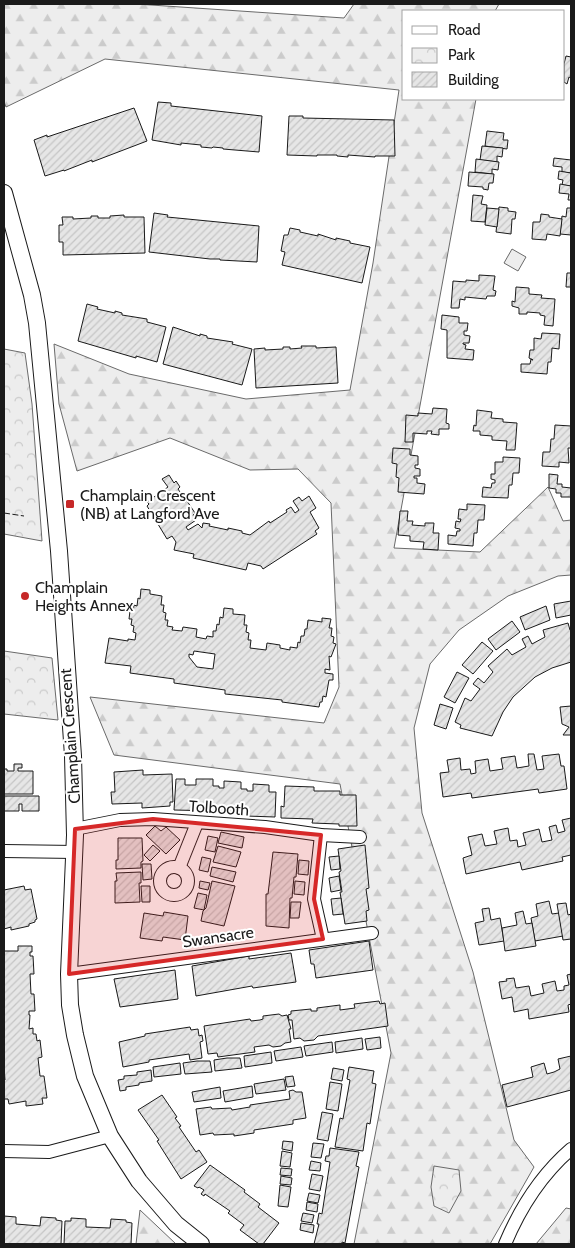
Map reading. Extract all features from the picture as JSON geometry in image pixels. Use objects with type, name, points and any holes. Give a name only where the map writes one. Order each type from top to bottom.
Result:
[{"type":"street","name":"Champlain Crescent","points":[[4,193],[32,295],[37,322],[59,551],[73,756],[75,852],[69,974],[70,1005],[75,1035],[85,1076],[110,1136],[139,1182],[176,1224],[201,1244]]},
{"type":"street","name":"Tolbooth","points":[[75,829],[128,820],[153,819],[265,827],[321,835],[360,837]]},
{"type":"street","points":[[179,868],[197,823]]},
{"type":"street","points":[[321,835],[314,899],[323,939]]},
{"type":"street","points":[[4,851],[75,852]]},
{"type":"street","name":"Swansacre","points":[[69,974],[372,933]]},
{"type":"street","points":[[4,1151],[49,1152],[110,1136]]},
{"type":"street","points":[[505,1244],[536,1186],[571,1149]]},
{"type":"highlighted area","points":[[153,819],[321,835],[314,899],[323,939],[69,974],[75,829]]},
{"type":"green space","points":[[4,4],[136,4],[344,18],[354,4],[499,4],[496,10],[402,10],[402,100],[476,100],[394,548],[480,552],[548,487],[563,521],[571,520],[571,575],[558,576],[508,596],[459,630],[430,664],[414,728],[422,813],[473,972],[514,1140],[534,1167],[490,1244],[354,1244],[391,1053],[340,784],[114,755],[90,697],[324,723],[339,687],[331,503],[298,469],[250,470],[170,438],[77,471],[59,404],[54,344],[129,374],[246,399],[350,390],[373,263],[399,90],[105,59],[6,107],[4,102]]},
{"type":"green space","points":[[4,349],[25,353],[32,404],[42,541],[4,534]]},
{"type":"green space","points":[[4,651],[52,658],[58,720],[4,714]]},
{"type":"green space","points":[[434,1166],[459,1170],[461,1191],[449,1213],[434,1206],[431,1187]]},
{"type":"green space","points":[[566,1208],[571,1209],[571,1244],[536,1244]]},
{"type":"green space","points":[[140,1210],[176,1244],[136,1244]]},
{"type":"shaded area","points":[[512,249],[526,257],[518,271],[504,263]]},
{"type":"building","points":[[566,56],[571,57],[571,78],[569,77],[567,84],[565,83]]},
{"type":"building","points":[[158,102],[171,103],[171,106],[262,116],[259,152],[201,147],[201,145],[181,143],[181,145],[152,140]]},
{"type":"building","points":[[134,108],[147,141],[92,162],[92,160],[45,176],[34,140]]},
{"type":"building","points":[[289,116],[394,120],[395,156],[287,155]]},
{"type":"building","points":[[487,131],[504,133],[503,140],[508,140],[507,149],[485,146]]},
{"type":"building","points":[[482,146],[503,148],[502,157],[497,156],[497,162],[480,160]]},
{"type":"building","points":[[554,158],[571,160],[571,173],[562,172],[562,167],[553,166]]},
{"type":"building","points":[[476,159],[499,162],[498,170],[492,169],[492,174],[475,172]]},
{"type":"building","points":[[559,171],[571,173],[571,186],[562,185],[563,180],[558,179]]},
{"type":"building","points":[[469,172],[494,174],[493,183],[489,183],[488,190],[483,189],[483,187],[468,186]]},
{"type":"building","points":[[560,184],[571,186],[571,200],[568,200],[569,194],[559,193]]},
{"type":"building","points":[[473,195],[483,196],[481,204],[487,205],[485,222],[471,221]]},
{"type":"building","points":[[499,207],[508,208],[508,211],[516,212],[515,219],[512,219],[511,234],[496,232]]},
{"type":"building","points":[[487,208],[499,209],[497,227],[485,225]]},
{"type":"building","points":[[567,208],[571,208],[571,235],[560,234],[562,216],[566,217]]},
{"type":"building","points":[[154,213],[168,215],[167,217],[259,226],[257,262],[149,252]]},
{"type":"building","points":[[541,214],[562,219],[560,236],[547,234],[546,240],[532,239],[533,222],[540,222]]},
{"type":"building","points":[[124,215],[124,217],[144,217],[145,253],[63,255],[63,242],[59,242],[59,225],[63,225],[62,217],[73,217],[73,219],[91,218],[91,216],[110,218],[110,216]]},
{"type":"building","points":[[290,228],[300,230],[300,232],[318,236],[318,234],[370,247],[362,283],[282,265],[285,252],[281,251],[284,235],[288,235]]},
{"type":"building","points":[[567,273],[571,273],[571,287],[566,287]]},
{"type":"building","points":[[479,275],[495,276],[493,290],[496,291],[495,296],[487,296],[486,299],[465,297],[465,300],[460,299],[459,308],[451,308],[453,281],[479,281]]},
{"type":"building","points":[[516,287],[529,288],[529,294],[542,295],[541,298],[555,299],[553,326],[544,325],[545,316],[540,315],[540,313],[527,312],[527,314],[519,314],[519,308],[512,306],[512,301],[515,302]]},
{"type":"building","points":[[87,304],[98,307],[97,309],[115,313],[115,311],[122,313],[122,315],[147,319],[147,322],[166,327],[157,362],[136,356],[136,358],[78,341]]},
{"type":"building","points":[[442,315],[459,317],[459,323],[468,323],[467,331],[464,331],[464,335],[470,336],[469,343],[463,344],[466,345],[465,349],[474,350],[473,360],[447,358],[447,330],[441,329]]},
{"type":"building","points":[[173,327],[200,336],[200,334],[207,336],[207,338],[233,342],[232,344],[252,349],[242,385],[163,364]]},
{"type":"building","points":[[542,333],[560,334],[559,349],[552,348],[551,362],[548,362],[547,374],[521,372],[521,364],[530,364],[531,359],[529,358],[530,350],[534,350],[534,338],[541,339]]},
{"type":"building","points":[[301,346],[316,346],[316,348],[336,347],[338,383],[256,388],[254,349],[283,349],[283,347],[290,347],[290,349],[302,348]]},
{"type":"building","points":[[433,408],[447,409],[446,423],[449,424],[449,429],[439,429],[439,435],[431,434],[432,431],[427,431],[427,434],[413,433],[413,442],[405,442],[406,415],[418,416],[418,413],[432,414]]},
{"type":"building","points":[[477,410],[492,412],[491,418],[503,419],[503,422],[517,423],[515,450],[506,450],[507,441],[492,440],[492,436],[480,435],[480,431],[473,431],[474,425],[476,426]]},
{"type":"building","points":[[555,425],[571,426],[571,448],[568,448],[569,463],[559,462],[559,467],[542,466],[543,452],[550,452],[551,439],[554,439]]},
{"type":"building","points":[[393,448],[410,449],[410,455],[418,456],[418,465],[415,465],[415,468],[420,469],[420,476],[414,476],[414,478],[417,478],[417,483],[425,484],[424,494],[398,492],[397,464],[392,463]]},
{"type":"building","points":[[503,457],[520,458],[519,473],[513,473],[512,485],[509,485],[508,498],[482,497],[483,487],[491,488],[492,483],[495,483],[495,480],[491,479],[491,474],[495,474],[495,462],[503,462]]},
{"type":"building","points":[[549,474],[558,475],[557,484],[562,484],[562,487],[571,488],[571,497],[561,497],[561,493],[556,493],[556,489],[549,488]]},
{"type":"building","points":[[169,475],[174,483],[176,481],[180,487],[178,489],[180,492],[177,494],[178,496],[180,495],[185,502],[187,501],[195,513],[193,515],[196,520],[186,527],[188,530],[198,524],[202,528],[203,523],[228,530],[228,528],[242,531],[242,533],[250,535],[269,521],[270,523],[287,512],[286,510],[291,507],[295,513],[299,510],[293,501],[299,497],[302,501],[309,496],[316,508],[310,512],[319,528],[315,531],[317,534],[263,569],[261,566],[248,563],[246,570],[193,558],[194,554],[174,550],[176,542],[172,536],[167,539],[147,506],[149,504],[147,502],[168,487],[162,479]]},
{"type":"building","points":[[467,504],[485,505],[484,520],[478,520],[473,546],[448,544],[448,535],[456,536],[457,531],[460,531],[460,529],[455,528],[456,521],[460,522],[461,519],[458,519],[459,509],[467,510]]},
{"type":"building","points":[[400,511],[408,511],[407,521],[413,521],[412,525],[425,526],[425,523],[434,523],[433,533],[439,533],[438,550],[423,549],[424,542],[410,541],[410,536],[398,535]]},
{"type":"building","points":[[141,589],[150,590],[150,594],[162,596],[161,605],[164,605],[163,612],[166,613],[165,620],[168,620],[167,626],[173,627],[172,630],[182,631],[183,627],[197,629],[196,637],[206,639],[207,636],[213,637],[213,631],[216,631],[217,624],[219,625],[220,617],[223,618],[224,608],[233,609],[233,614],[245,615],[244,625],[247,625],[248,640],[251,640],[250,648],[266,650],[267,643],[280,645],[280,648],[290,650],[290,647],[297,648],[301,636],[304,636],[305,629],[307,629],[308,620],[322,622],[322,618],[331,619],[329,628],[332,628],[331,636],[334,637],[333,643],[336,644],[331,657],[329,656],[330,670],[325,669],[325,673],[333,674],[333,680],[329,680],[326,697],[323,696],[319,707],[282,702],[282,700],[225,694],[225,690],[174,683],[174,679],[130,673],[131,666],[105,663],[109,638],[128,641],[128,639],[135,640],[136,633],[133,632],[134,626],[131,625],[132,619],[129,619],[130,611],[133,612],[134,605],[137,606],[138,598],[140,599]],"holes":[[[194,651],[215,654],[213,669],[197,667],[189,657],[189,654],[193,655]]]},
{"type":"building","points":[[571,601],[571,615],[556,618],[554,604]]},
{"type":"building","points":[[546,606],[550,620],[525,630],[520,617]]},
{"type":"building","points":[[512,621],[520,632],[496,650],[488,639]]},
{"type":"building","points":[[568,623],[571,629],[571,662],[552,668],[535,677],[513,697],[503,712],[492,736],[460,728],[461,725],[455,722],[465,698],[471,701],[480,689],[473,684],[478,678],[484,683],[493,672],[488,666],[507,649],[512,655],[526,647],[522,639],[528,636],[532,644],[545,637],[543,630]]},
{"type":"building","points":[[482,642],[493,651],[473,674],[462,665]]},
{"type":"building","points":[[457,672],[469,678],[455,703],[444,697]]},
{"type":"building","points":[[440,704],[453,708],[446,729],[434,725]]},
{"type":"building","points":[[571,706],[571,735],[563,735],[569,727],[562,724],[560,707]]},
{"type":"building","points":[[528,754],[534,754],[537,770],[544,769],[542,756],[559,754],[561,766],[564,766],[567,789],[539,793],[538,789],[472,798],[471,793],[443,797],[440,773],[449,772],[447,760],[460,758],[461,770],[470,769],[471,774],[476,773],[475,761],[488,759],[490,771],[503,769],[501,758],[515,756],[517,768],[529,766]]},
{"type":"building","points":[[14,764],[22,764],[22,768],[18,768],[18,771],[33,771],[33,794],[4,794],[4,769],[14,771]]},
{"type":"building","points":[[143,770],[143,775],[172,774],[173,802],[170,802],[170,806],[142,808],[142,803],[112,804],[111,792],[115,792],[114,772]]},
{"type":"building","points":[[176,779],[185,779],[185,785],[196,785],[196,779],[213,779],[213,786],[219,786],[219,788],[224,788],[224,781],[241,782],[241,789],[247,789],[247,791],[253,791],[253,784],[269,785],[269,792],[276,792],[275,817],[246,816],[246,814],[218,813],[218,811],[174,810]]},
{"type":"building","points":[[285,786],[314,787],[314,791],[340,791],[340,795],[356,795],[357,826],[312,823],[313,819],[281,818],[281,806],[284,807]]},
{"type":"building","points":[[4,796],[39,796],[39,811],[22,811],[22,804],[19,804],[19,811],[4,811]]},
{"type":"building","points":[[571,818],[571,855],[562,857],[563,861],[522,870],[520,862],[466,874],[463,858],[472,855],[468,837],[482,834],[485,846],[497,844],[494,831],[508,828],[510,841],[517,840],[518,847],[526,845],[523,833],[539,829],[542,842],[552,840],[549,827],[556,825],[558,833],[565,831],[562,820]]},
{"type":"building","points":[[155,826],[161,831],[166,827],[180,840],[166,854],[146,835]]},
{"type":"building","points":[[221,832],[244,837],[242,848],[218,843]]},
{"type":"building","points":[[208,836],[218,838],[215,852],[205,850]]},
{"type":"building","points":[[118,838],[142,838],[143,861],[141,862],[141,868],[116,869]]},
{"type":"building","points":[[153,845],[160,851],[150,861],[144,855]]},
{"type":"building","points":[[365,845],[369,888],[366,889],[369,910],[366,911],[367,921],[345,924],[340,892],[342,892],[338,849]]},
{"type":"building","points":[[218,846],[241,852],[236,867],[213,862]]},
{"type":"building","points":[[273,852],[298,854],[296,877],[294,877],[292,898],[290,898],[289,928],[266,926],[266,894],[268,894]]},
{"type":"building","points":[[339,856],[340,869],[331,870],[329,857]]},
{"type":"building","points":[[202,857],[211,859],[208,872],[199,870]]},
{"type":"building","points":[[299,860],[309,861],[308,875],[298,874]]},
{"type":"building","points":[[142,864],[151,864],[152,879],[143,880]]},
{"type":"building","points":[[212,867],[236,872],[233,882],[210,876]]},
{"type":"building","points":[[141,872],[141,883],[139,883],[140,902],[115,903],[116,873]]},
{"type":"building","points":[[339,876],[341,890],[331,892],[329,878]]},
{"type":"building","points":[[200,881],[210,883],[208,890],[199,888]]},
{"type":"building","points":[[212,881],[235,886],[224,926],[201,921]]},
{"type":"building","points":[[295,881],[305,882],[304,895],[294,894]]},
{"type":"building","points":[[24,886],[25,890],[31,889],[37,919],[29,924],[29,926],[11,930],[11,927],[4,929],[4,890]]},
{"type":"building","points":[[141,886],[150,886],[150,902],[142,902]]},
{"type":"building","points":[[198,893],[207,895],[204,910],[194,908]]},
{"type":"building","points":[[341,898],[343,914],[333,915],[331,899]]},
{"type":"building","points":[[549,901],[552,914],[559,913],[563,936],[535,941],[531,918],[538,916],[536,904]]},
{"type":"building","points":[[291,902],[301,902],[299,918],[290,918]]},
{"type":"building","points":[[566,903],[568,915],[571,914],[571,939],[563,940],[557,904]]},
{"type":"building","points":[[489,908],[491,920],[500,918],[504,941],[479,945],[475,923],[484,921],[482,909]]},
{"type":"building","points":[[523,911],[526,924],[532,923],[536,946],[505,951],[502,928],[517,925],[515,913]]},
{"type":"building","points":[[164,912],[188,916],[185,940],[163,937],[162,941],[140,938],[144,913],[163,916]]},
{"type":"building","points":[[369,941],[373,970],[316,978],[309,950]]},
{"type":"building","points":[[18,946],[32,946],[30,956],[33,956],[34,974],[30,974],[31,994],[34,994],[35,1011],[29,1011],[29,1029],[33,1028],[33,1034],[36,1034],[37,1041],[40,1040],[42,1057],[38,1058],[40,1076],[44,1076],[47,1098],[42,1098],[43,1104],[26,1106],[26,1101],[9,1104],[8,1099],[4,1099],[4,951],[18,951]]},
{"type":"building","points":[[291,953],[296,982],[253,988],[252,986],[196,996],[192,966],[249,956],[249,959]]},
{"type":"building","points":[[175,970],[178,999],[120,1007],[114,979]]},
{"type":"building","points":[[571,974],[571,1004],[568,1005],[569,1012],[529,1019],[528,1009],[514,1012],[512,997],[502,999],[499,982],[507,981],[506,979],[514,978],[516,988],[529,986],[531,996],[544,993],[542,984],[555,981],[557,991],[564,990],[564,986],[569,985],[567,975]]},
{"type":"building","points":[[379,1001],[380,1004],[385,1003],[388,1026],[318,1036],[314,1040],[294,1039],[292,1020],[289,1020],[288,1015],[291,1014],[291,1011],[311,1009],[311,1011],[317,1011],[317,1008],[340,1005],[340,1010],[355,1008],[354,1004]]},
{"type":"building","points":[[279,1014],[282,1016],[287,1015],[291,1029],[289,1029],[291,1042],[281,1046],[254,1047],[255,1052],[218,1057],[217,1053],[208,1054],[204,1026],[250,1019],[251,1021],[260,1020],[263,1019],[263,1016]]},
{"type":"building","points":[[190,1027],[191,1030],[198,1029],[199,1036],[202,1035],[203,1041],[200,1042],[202,1058],[190,1060],[189,1054],[149,1060],[149,1062],[123,1067],[119,1042],[145,1036],[145,1034]]},
{"type":"building","points":[[380,1037],[381,1048],[367,1050],[365,1039]]},
{"type":"building","points":[[362,1038],[363,1049],[336,1053],[335,1042]]},
{"type":"building","points":[[332,1042],[333,1052],[306,1056],[304,1046]]},
{"type":"building","points":[[301,1047],[303,1057],[276,1061],[274,1051]]},
{"type":"building","points":[[271,1052],[272,1063],[245,1067],[244,1056]]},
{"type":"building","points":[[571,1056],[571,1090],[507,1107],[502,1085],[533,1077],[531,1067],[544,1063],[547,1074],[554,1072],[560,1069],[558,1059]]},
{"type":"building","points":[[240,1058],[242,1068],[215,1071],[214,1060]]},
{"type":"building","points":[[210,1061],[212,1072],[185,1074],[183,1063]]},
{"type":"building","points":[[180,1063],[181,1074],[154,1077],[153,1067]]},
{"type":"building","points":[[349,1067],[374,1071],[372,1083],[376,1084],[370,1124],[367,1123],[363,1151],[335,1147],[340,1118],[343,1119],[350,1080],[347,1079]]},
{"type":"building","points":[[333,1068],[344,1070],[342,1081],[331,1079]]},
{"type":"building","points":[[151,1070],[152,1081],[126,1087],[126,1090],[120,1091],[118,1080],[124,1079],[124,1076],[137,1075],[137,1072]]},
{"type":"building","points":[[293,1076],[295,1086],[287,1087],[285,1077]]},
{"type":"building","points":[[284,1079],[286,1090],[256,1094],[254,1084]]},
{"type":"building","points":[[330,1082],[342,1084],[338,1111],[326,1109]]},
{"type":"building","points":[[252,1086],[253,1097],[225,1102],[223,1091]]},
{"type":"building","points":[[220,1087],[221,1098],[194,1102],[192,1092]]},
{"type":"building","points":[[289,1091],[302,1092],[306,1118],[293,1120],[293,1124],[254,1130],[254,1133],[234,1136],[234,1134],[214,1135],[213,1133],[200,1135],[196,1109],[211,1107],[212,1109],[231,1108],[232,1110],[250,1107],[250,1105],[290,1099]]},
{"type":"building","points":[[162,1095],[177,1117],[175,1118],[181,1126],[179,1127],[196,1152],[199,1150],[207,1162],[181,1179],[157,1141],[159,1140],[138,1110]]},
{"type":"building","points":[[322,1112],[333,1114],[328,1141],[317,1139]]},
{"type":"building","points":[[283,1141],[293,1142],[292,1151],[282,1149]]},
{"type":"building","points":[[313,1143],[324,1144],[321,1158],[311,1157]]},
{"type":"building","points":[[330,1148],[359,1152],[356,1166],[359,1167],[345,1243],[314,1244],[319,1224],[317,1224],[319,1213],[322,1214],[330,1162],[325,1161],[326,1156],[329,1156]]},
{"type":"building","points":[[282,1151],[292,1153],[290,1167],[280,1166]]},
{"type":"building","points":[[311,1161],[321,1163],[320,1171],[309,1170]]},
{"type":"building","points":[[210,1165],[245,1190],[244,1192],[260,1204],[258,1207],[279,1223],[263,1244],[259,1244],[240,1230],[244,1225],[228,1213],[230,1211],[205,1194],[204,1196],[201,1194],[204,1190],[194,1186]]},
{"type":"building","points":[[281,1168],[292,1169],[291,1176],[280,1175]]},
{"type":"building","points":[[312,1174],[323,1176],[320,1191],[309,1189]]},
{"type":"building","points":[[281,1176],[292,1178],[291,1185],[280,1184]]},
{"type":"building","points":[[280,1185],[291,1187],[288,1207],[278,1206]]},
{"type":"building","points":[[309,1193],[320,1195],[318,1203],[307,1201]]},
{"type":"building","points":[[307,1202],[318,1204],[317,1212],[306,1210]]},
{"type":"building","points":[[303,1213],[314,1215],[312,1223],[301,1221]]},
{"type":"building","points":[[4,1216],[16,1217],[16,1224],[40,1226],[41,1217],[56,1218],[56,1220],[62,1221],[61,1244],[4,1244]]},
{"type":"building","points":[[71,1218],[86,1219],[86,1227],[110,1228],[111,1219],[126,1220],[126,1222],[132,1223],[131,1244],[64,1244],[65,1221],[71,1221]]},
{"type":"building","points":[[301,1223],[314,1225],[313,1233],[300,1230]]},
{"type":"fence","points":[[4,513],[24,516]]},
{"type":"place","name":"Champlain Crescent (NB) at Langford Ave","points":[[70,504]]},
{"type":"place","name":"Champlain Heights Annex","points":[[25,596]]}]
